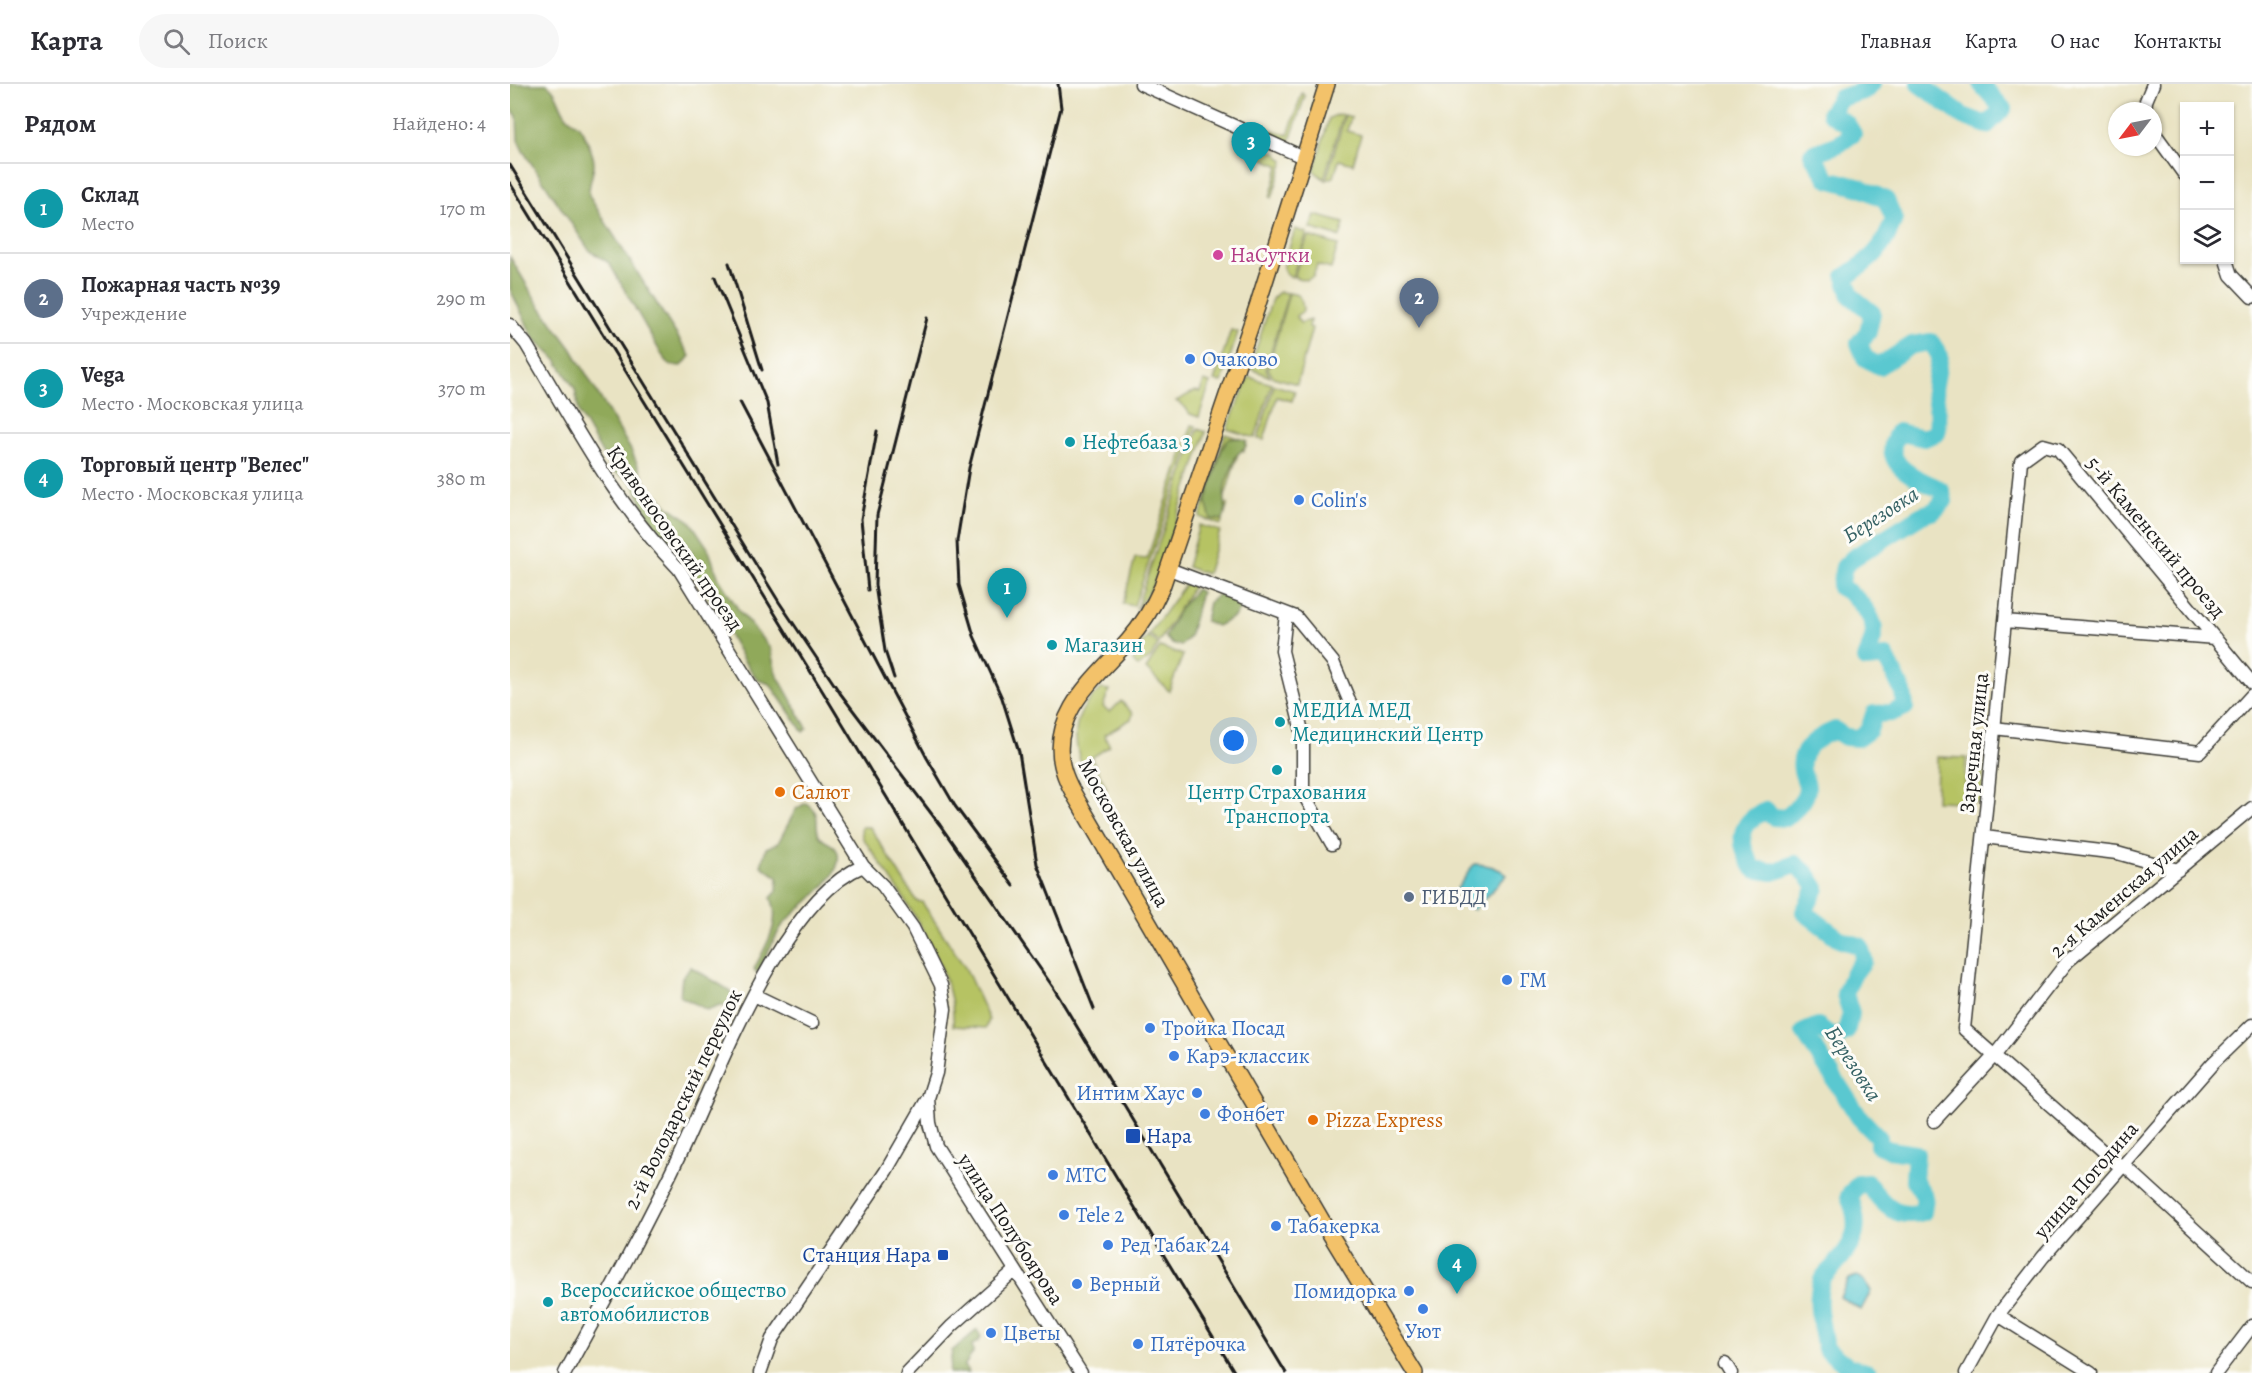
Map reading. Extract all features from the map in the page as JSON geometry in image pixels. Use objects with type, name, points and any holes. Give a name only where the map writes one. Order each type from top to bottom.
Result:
[{"type":"main road","name":"Московская улица","points":[[1327,84],[1305,158],[1169,569],[1146,619],[1088,685],[1069,713],[1060,740],[1062,766],[1086,814],[1324,1224],[1415,1373]]},
{"type":"street","points":[[1141,84],[1305,158]]},
{"type":"street","points":[[2146,102],[2153,84]]},
{"type":"street","points":[[2162,143],[2180,168]]},
{"type":"street","points":[[2227,264],[2231,275],[2252,297]]},
{"type":"street","name":"Кривоносовский проезд","points":[[511,328],[526,345],[627,509],[678,569],[863,866],[883,886],[913,928],[941,985],[945,1009],[936,1073],[928,1098]]},
{"type":"street","name":"5-й Каменский проезд","points":[[2021,461],[2043,445],[2058,449],[2252,682]]},
{"type":"street","name":"Заречная улица","points":[[1995,1056],[1964,1029],[2021,461]]},
{"type":"street","points":[[1169,569],[1296,617],[1333,662],[1351,705]]},
{"type":"street","points":[[1286,614],[1282,651],[1304,735],[1303,793],[1332,844]]},
{"type":"street","points":[[2005,621],[2215,638]]},
{"type":"street","points":[[1994,728],[2200,752],[2252,695]]},
{"type":"street","name":"2-я Каменская улица","points":[[1934,1121],[1995,1056],[2068,961],[2252,808]]},
{"type":"street","points":[[1984,837],[2117,853],[2178,870]]},
{"type":"street","name":"2-й Володарский переулок","points":[[565,1373],[681,1152],[754,995],[787,936],[844,873],[863,866]]},
{"type":"street","points":[[754,995],[812,1023]]},
{"type":"street","name":"улица Погодина","points":[[1966,1373],[1998,1315],[2043,1257],[2213,1063],[2252,1025]]},
{"type":"street","points":[[1995,1056],[2116,1163],[2125,1166],[2252,1282]]},
{"type":"street","points":[[760,1373],[772,1340],[886,1171],[928,1098]]},
{"type":"street","name":"улица Полубоярова","points":[[928,1098],[930,1123],[936,1146],[1081,1373]]},
{"type":"street","points":[[907,1373],[952,1326],[1014,1271]]},
{"type":"street","points":[[1998,1315],[2091,1373]]},
{"type":"street","points":[[2216,1373],[2252,1326]]},
{"type":"green space","points":[[510,84],[547,84],[554,91],[567,117],[582,131],[594,159],[589,196],[690,356],[682,366],[670,365],[662,355],[609,263],[589,250],[523,151],[518,140],[517,116],[510,108]]},
{"type":"green space","points":[[1302,93],[1305,96],[1289,144],[1251,129],[1251,123],[1288,135]]},
{"type":"green space","points":[[1339,114],[1343,115],[1324,179],[1314,171],[1329,118]]},
{"type":"green space","points":[[1345,115],[1351,117],[1347,131],[1361,135],[1353,164],[1339,160],[1334,177],[1326,180]]},
{"type":"green space","points":[[1244,141],[1276,153],[1284,161],[1272,198],[1270,197],[1279,166],[1240,147]]},
{"type":"green space","points":[[1315,215],[1344,223],[1340,237],[1310,228]]},
{"type":"green space","points":[[1295,229],[1307,233],[1292,277],[1287,275],[1283,268]]},
{"type":"green space","points":[[1308,236],[1338,245],[1331,269],[1317,265],[1313,277],[1305,280],[1294,277]]},
{"type":"green space","points":[[510,257],[537,302],[571,348],[631,450],[646,483],[669,507],[690,521],[708,548],[719,579],[740,612],[770,648],[776,673],[807,728],[803,732],[770,684],[758,680],[744,661],[692,568],[692,550],[683,539],[662,539],[647,515],[632,481],[612,471],[579,413],[575,389],[557,361],[533,337],[510,289]]},
{"type":"green space","points":[[1279,292],[1288,293],[1266,369],[1270,377],[1250,368],[1272,299]]},
{"type":"green space","points":[[1289,293],[1298,295],[1302,302],[1303,311],[1296,316],[1300,323],[1310,320],[1309,327],[1312,328],[1297,384],[1273,377],[1268,369]]},
{"type":"green space","points":[[1231,330],[1238,332],[1222,382],[1214,381]]},
{"type":"green space","points":[[1249,377],[1272,384],[1255,438],[1227,429]]},
{"type":"green space","points":[[1204,381],[1210,383],[1199,417],[1190,414],[1176,401],[1195,391],[1200,392]]},
{"type":"green space","points":[[1274,385],[1295,391],[1292,401],[1277,397],[1264,440],[1258,439]]},
{"type":"green space","points":[[1192,425],[1196,426],[1134,606],[1123,604],[1135,558],[1147,559]]},
{"type":"green space","points":[[1198,429],[1206,432],[1158,573],[1152,588],[1136,610]]},
{"type":"green space","points":[[1225,434],[1247,441],[1244,451],[1239,450],[1223,503],[1228,504],[1221,525],[1200,517]]},
{"type":"green space","points":[[1228,439],[1246,440],[1246,446],[1235,457],[1225,485],[1225,516],[1223,520],[1211,519],[1206,503],[1222,449]]},
{"type":"green space","points":[[1199,525],[1220,531],[1207,574],[1187,567]]},
{"type":"green space","points":[[1186,583],[1193,586],[1159,642],[1149,634]]},
{"type":"green space","points":[[1196,589],[1201,592],[1189,637],[1181,645],[1172,644],[1165,637],[1180,608]]},
{"type":"green space","points":[[1219,594],[1231,597],[1242,606],[1234,617],[1217,626],[1205,621],[1209,602]]},
{"type":"green space","points":[[1148,636],[1158,644],[1151,657],[1138,667],[1133,661],[1134,654]]},
{"type":"green space","points":[[1160,647],[1183,655],[1169,691],[1146,669]]},
{"type":"green space","points":[[1101,689],[1109,690],[1103,707],[1110,712],[1121,701],[1133,714],[1131,719],[1104,735],[1110,746],[1091,758],[1107,789],[1099,794],[1095,792],[1082,765],[1076,738],[1081,713]]},
{"type":"green space","points":[[1937,757],[1966,758],[1964,802],[1936,801]]},
{"type":"green space","points":[[1969,758],[1984,759],[1982,802],[1967,802]]},
{"type":"green space","points":[[806,803],[815,812],[819,835],[837,850],[838,864],[826,884],[782,926],[756,972],[754,969],[771,935],[775,917],[771,898],[777,891],[778,877],[761,866],[766,848],[778,843],[796,809]]},
{"type":"green space","points":[[861,827],[870,827],[917,902],[922,902],[966,969],[989,1020],[986,1028],[953,1026],[952,1004],[935,953],[906,902],[862,837]]},
{"type":"green space","points":[[691,967],[729,990],[733,995],[728,1005],[720,1005],[707,1010],[680,996],[682,977]]},
{"type":"green space","points":[[977,1330],[981,1337],[972,1345],[973,1353],[964,1366],[969,1373],[949,1373],[952,1351]]},
{"type":"water","points":[[1474,864],[1492,866],[1507,875],[1474,910],[1459,898],[1456,890]]},
{"type":"water","points":[[1856,1276],[1865,1281],[1871,1291],[1861,1310],[1840,1297],[1849,1279]]},
{"type":"waterway","name":"Березовка","points":[[1869,1373],[1847,1366],[1826,1349],[1820,1314],[1820,1288],[1824,1276],[1847,1249],[1855,1234],[1855,1217],[1849,1196],[1858,1184],[1867,1183],[1885,1204],[1897,1212],[1904,1214],[1923,1212],[1925,1197],[1914,1180],[1916,1154],[1890,1150],[1878,1145],[1879,1138],[1859,1117],[1804,1032],[1818,1026],[1835,1039],[1846,1032],[1851,1013],[1845,994],[1852,976],[1864,960],[1860,946],[1841,940],[1804,912],[1816,888],[1807,874],[1795,864],[1773,872],[1754,869],[1745,851],[1743,835],[1749,822],[1766,810],[1773,817],[1786,818],[1800,804],[1807,788],[1802,770],[1803,756],[1816,740],[1835,730],[1845,737],[1858,738],[1869,730],[1874,714],[1891,713],[1905,707],[1903,692],[1886,657],[1866,659],[1874,634],[1870,618],[1857,599],[1840,587],[1844,567],[1853,558],[1922,515],[1934,511],[1944,501],[1941,490],[1903,469],[1893,454],[1893,444],[1898,432],[1924,438],[1937,433],[1938,414],[1934,390],[1940,356],[1931,342],[1912,345],[1879,366],[1865,358],[1859,343],[1868,332],[1872,313],[1851,296],[1845,277],[1876,253],[1886,238],[1894,219],[1886,200],[1861,188],[1828,179],[1812,154],[1839,144],[1853,134],[1847,124],[1830,113],[1840,98],[1867,90],[1872,84]]},
{"type":"waterway","name":"Березовка","points":[[1919,84],[1963,116],[1987,125],[2003,109],[1981,84]]},
{"type":"railway","points":[[1058,84],[1061,108],[969,468],[957,541],[959,585],[974,636],[1002,698],[1019,752],[1037,864],[1094,1009]]},
{"type":"railway","points":[[510,165],[779,602],[840,693],[940,825],[1053,987],[1286,1373]]},
{"type":"railway","points":[[510,183],[823,692],[1235,1373]]},
{"type":"railway","points":[[729,263],[762,370]]},
{"type":"railway","points":[[715,277],[767,403],[778,464]]},
{"type":"railway","points":[[894,678],[885,651],[875,585],[877,515],[927,318]]},
{"type":"railway","points":[[740,402],[927,758],[955,806],[1014,886]]},
{"type":"railway","points":[[868,590],[861,519],[877,431]]},
{"type":"place","name":"Vega","points":[[1251,172]]},
{"type":"place","name":"НаСутки","points":[[1218,255]]},
{"type":"place","name":"Пожарная часть №39","points":[[1419,328]]},
{"type":"place","name":"Очаково","points":[[1190,359]]},
{"type":"place","name":"Нефтебаза 3","points":[[1070,442]]},
{"type":"place","name":"Colin's","points":[[1299,500]]},
{"type":"place","name":"Склад","points":[[1007,618]]},
{"type":"place","name":"Магазин","points":[[1052,645]]},
{"type":"place","name":"МЕДИА МЕД Медицинский Центр","points":[[1280,722]]},
{"type":"place","name":"Центр Страхования Транспорта","points":[[1277,770]]},
{"type":"place","name":"Салют","points":[[780,792]]},
{"type":"place","name":"ГИБДД","points":[[1409,897]]},
{"type":"place","name":"ГМ","points":[[1507,980]]},
{"type":"place","name":"Тройка Посад","points":[[1150,1028]]},
{"type":"place","name":"Карэ-классик","points":[[1174,1056]]},
{"type":"place","name":"Интим Хаус","points":[[1197,1093]]},
{"type":"place","name":"Фонбет","points":[[1205,1114]]},
{"type":"place","name":"Pizza Express","points":[[1313,1120]]},
{"type":"place","name":"Нара","points":[[1133,1136]]},
{"type":"place","name":"МТС","points":[[1053,1175]]},
{"type":"place","name":"Tele 2","points":[[1064,1215]]},
{"type":"place","name":"Табакерка","points":[[1276,1226]]},
{"type":"place","name":"Ред Табак 24","points":[[1108,1245]]},
{"type":"place","name":"Станция Нара","points":[[943,1255]]},
{"type":"place","name":"Верный","points":[[1077,1284]]},
{"type":"place","name":"Помидорка","points":[[1409,1291]]},
{"type":"place","name":"Торговый центр \"Велес\"","points":[[1457,1294]]},
{"type":"place","name":"Всероссийское общество автомобилистов","points":[[548,1302]]},
{"type":"place","name":"Уют","points":[[1423,1309]]},
{"type":"place","name":"Цветы","points":[[991,1333]]},
{"type":"place","name":"Пятёрочка","points":[[1138,1344]]}]
